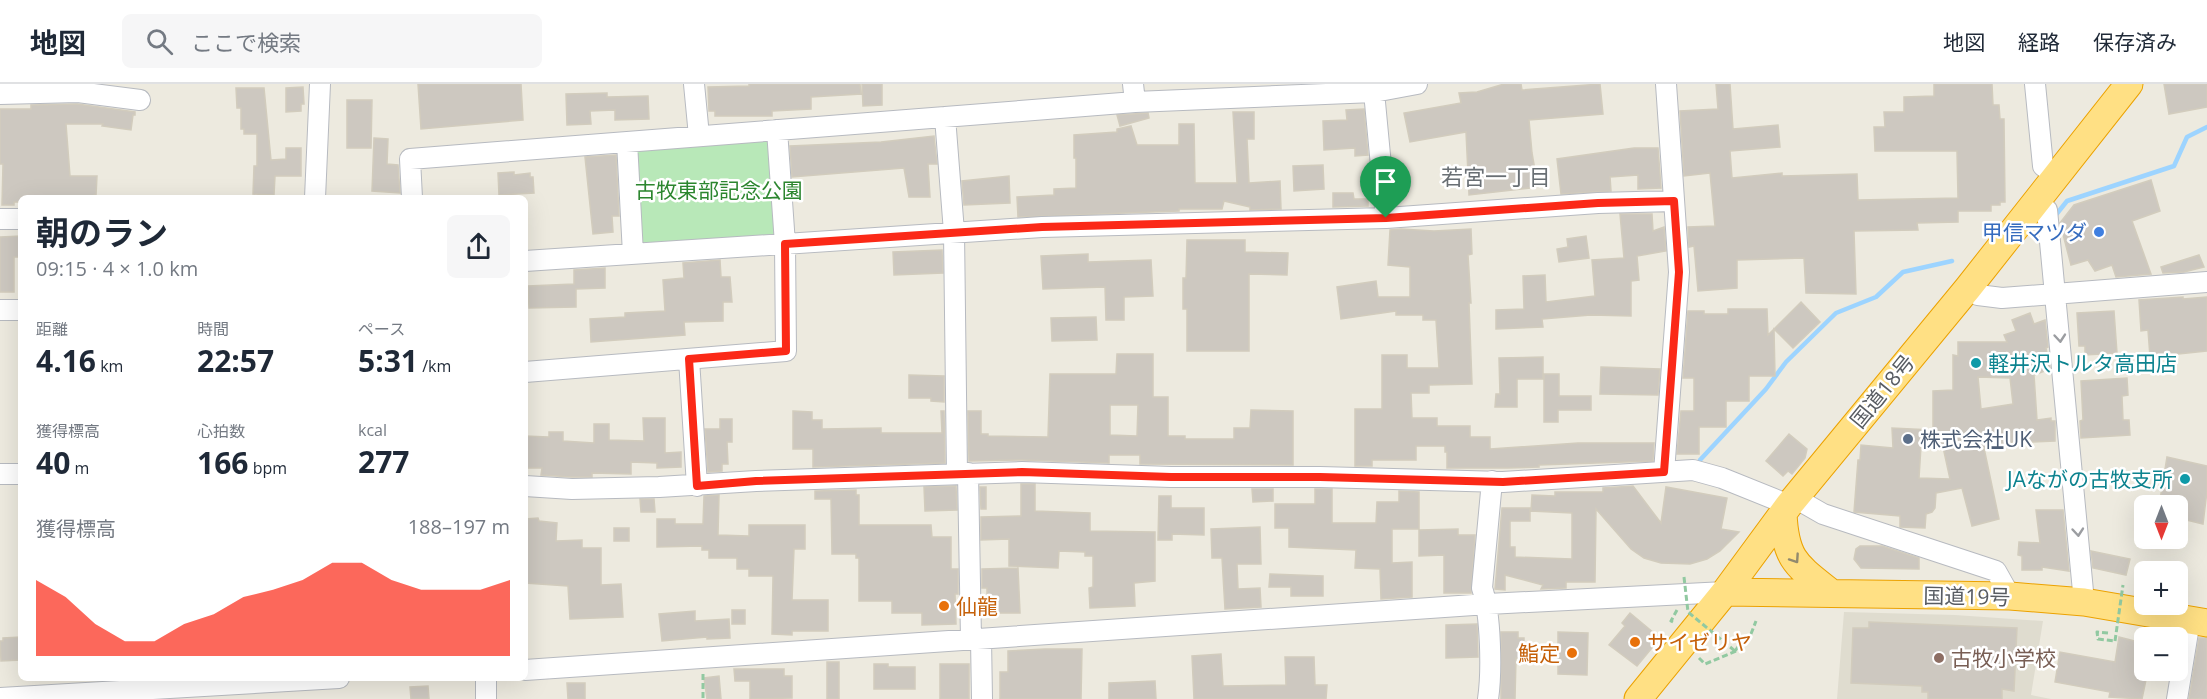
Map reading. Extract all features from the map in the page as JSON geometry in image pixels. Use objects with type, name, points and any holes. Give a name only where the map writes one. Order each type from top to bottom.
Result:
[{"type":"highway","name":"国道18号","points":[[1638,699],[1725,592],[1789,505],[1968,288],[2129,84]]},
{"type":"highway","points":[[1789,505],[1784,537],[1793,560],[1830,592]]},
{"type":"highway","name":"国道19号","points":[[1725,592],[2010,596],[2084,602],[2199,621]]},
{"type":"street","points":[[315,195],[320,84]]},
{"type":"street","points":[[694,84],[699,136]]},
{"type":"street","points":[[412,195],[410,159],[945,117],[1134,93],[1374,92],[1417,84]]},
{"type":"street","points":[[1664,472],[1679,272],[1666,84]]},
{"type":"street","points":[[2036,84],[2043,166],[2056,176]]},
{"type":"street","points":[[0,94],[78,92],[140,100]]},
{"type":"street","points":[[1374,92],[1386,218]]},
{"type":"street","points":[[945,117],[954,232],[963,473],[982,699]]},
{"type":"street","points":[[528,372],[786,351],[785,244],[777,130]]},
{"type":"street","points":[[627,141],[633,254]]},
{"type":"street","points":[[528,261],[1042,227],[1386,218],[1598,203],[1674,201]]},
{"type":"street","points":[[2036,201],[2047,210],[2084,602]]},
{"type":"street","points":[[0,219],[18,219]]},
{"type":"street","points":[[1968,288],[1978,295],[2002,298],[2207,282]]},
{"type":"street","points":[[0,310],[18,310]]},
{"type":"street","points":[[689,359],[697,486]]},
{"type":"street","points":[[528,486],[572,489],[697,486],[756,481],[1022,472],[1171,477],[1320,477],[1492,481],[1693,470],[1722,478],[1789,505],[1996,571],[2010,596]]},
{"type":"street","points":[[0,474],[18,474]]},
{"type":"street","points":[[1488,699],[1488,604],[1482,588],[1492,481]]},
{"type":"street","points":[[528,670],[1488,604],[1725,592]]},
{"type":"street","points":[[2177,699],[2199,621]]},
{"type":"street","points":[[0,698],[166,694],[286,681]]},
{"type":"street","points":[[486,681],[486,699]]},
{"type":"path","points":[[1684,577],[1688,612],[1735,651],[1745,636],[1749,639]]},
{"type":"path","points":[[2108,633],[2097,632],[2098,639],[2115,641],[2123,585]]},
{"type":"path","points":[[1699,658],[1705,664],[1741,649],[1749,639],[1756,621]]},
{"type":"path","points":[[702,659],[703,699]]},
{"type":"shaded area","name":"古牧小学校","points":[[1844,612],[1955,615],[2043,621],[2031,695],[2051,699],[1837,699]]},
{"type":"green space","name":"古牧東部記念公園","points":[[768,139],[774,235],[637,243],[632,147]]},
{"type":"building","points":[[418,84],[521,84],[523,120],[421,129]]},
{"type":"building","points":[[749,84],[860,84],[861,94],[811,97],[811,109],[772,111],[772,116],[715,116],[715,111],[709,111],[708,87],[749,86]]},
{"type":"building","points":[[862,84],[882,84],[882,105],[863,106]]},
{"type":"building","points":[[1504,84],[1521,84],[1522,90],[1600,84],[1603,114],[1529,120],[1538,187],[1469,195],[1466,132],[1410,142],[1404,113],[1461,103],[1459,93],[1477,92]]},
{"type":"building","points":[[1716,84],[1730,84],[1733,129],[1778,125],[1780,147],[1730,151],[1732,178],[1782,173],[1782,176],[1857,174],[1858,200],[1958,198],[1957,151],[1875,151],[1874,127],[1885,127],[1884,112],[1904,112],[1904,97],[1934,96],[1934,84],[1992,84],[1993,105],[1999,105],[2000,119],[2004,119],[2005,202],[2000,202],[2000,205],[1991,205],[1991,211],[1958,211],[1958,222],[1917,223],[1918,230],[1854,231],[1856,294],[1806,293],[1804,258],[1737,260],[1737,288],[1698,291],[1694,246],[1689,247],[1688,227],[1715,226],[1710,173],[1684,176],[1680,111],[1718,109]]},
{"type":"building","points":[[2164,84],[2207,84],[2207,107],[2169,114]]},
{"type":"building","points":[[303,87],[304,104],[301,104],[301,111],[286,112],[286,88]]},
{"type":"building","points":[[236,88],[264,88],[271,160],[286,159],[286,148],[301,148],[301,176],[275,176],[274,195],[253,194],[254,166],[257,166],[257,134],[244,134],[244,129],[241,129],[241,108],[237,108]]},
{"type":"building","points":[[607,93],[607,97],[648,96],[649,119],[615,120],[615,110],[590,111],[591,124],[567,125],[566,94]]},
{"type":"building","points":[[347,100],[372,100],[371,148],[347,148]]},
{"type":"building","points":[[77,104],[135,112],[131,130],[102,126],[103,124],[66,124],[70,176],[97,176],[96,195],[18,195],[18,202],[14,202],[14,205],[2,205],[3,164],[0,164],[0,109],[31,109],[31,105]]},
{"type":"building","points":[[1364,109],[1368,155],[1355,156],[1355,148],[1324,150],[1323,121],[1347,120],[1346,110]]},
{"type":"building","points":[[1233,112],[1254,112],[1254,139],[1247,139],[1249,183],[1280,181],[1281,209],[1250,210],[1250,207],[1224,201],[1222,209],[1018,217],[1017,197],[1054,195],[1054,189],[1076,188],[1074,135],[1117,132],[1117,129],[1131,126],[1137,145],[1179,145],[1179,124],[1194,124],[1195,183],[1237,183]]},
{"type":"building","points":[[1148,113],[1149,118],[1120,126],[1117,115]]},
{"type":"building","points":[[934,136],[937,164],[928,164],[930,197],[909,197],[904,168],[792,177],[790,146],[881,142]]},
{"type":"building","points":[[374,138],[388,139],[387,164],[398,165],[400,193],[372,191]]},
{"type":"building","points":[[1634,148],[1658,148],[1661,188],[1638,189],[1638,175],[1610,177],[1611,191],[1561,194],[1557,159]]},
{"type":"building","points":[[616,155],[619,216],[612,216],[613,232],[593,234],[585,157]]},
{"type":"building","points":[[1323,165],[1324,189],[1294,191],[1293,166]]},
{"type":"building","points":[[514,172],[514,175],[530,173],[530,177],[533,177],[534,193],[499,195],[498,173]]},
{"type":"building","points":[[1009,176],[1010,203],[964,205],[962,181]]},
{"type":"building","points":[[2151,180],[2160,211],[2132,221],[2151,274],[2116,277],[2112,265],[2095,271],[2088,260],[2071,265],[2060,223],[2074,205]]},
{"type":"building","points":[[1333,193],[1353,193],[1354,199],[1368,199],[1368,206],[1333,207]]},
{"type":"building","points":[[1620,214],[1652,214],[1653,231],[1664,227],[1666,251],[1637,256],[1639,280],[1631,281],[1631,316],[1591,315],[1542,319],[1543,327],[1496,329],[1496,310],[1524,309],[1523,276],[1545,275],[1546,302],[1595,296],[1592,260],[1624,258]]},
{"type":"building","points":[[1471,229],[1472,254],[1468,255],[1472,384],[1429,385],[1429,393],[1411,393],[1412,418],[1437,418],[1437,426],[1470,426],[1470,437],[1490,437],[1490,449],[1578,443],[1654,443],[1653,461],[1539,465],[1539,467],[1447,468],[1445,446],[1416,446],[1416,460],[1372,460],[1372,466],[1355,466],[1355,409],[1382,409],[1382,355],[1407,355],[1407,368],[1439,368],[1436,320],[1423,320],[1423,315],[1396,315],[1396,311],[1341,319],[1337,287],[1376,281],[1378,297],[1410,297],[1410,267],[1388,265],[1390,230],[1434,231]]},
{"type":"building","points":[[18,236],[18,257],[14,257],[14,292],[0,292],[0,237]]},
{"type":"building","points":[[1586,236],[1589,258],[1559,262],[1557,249],[1568,247],[1567,239]]},
{"type":"building","points":[[1187,240],[1245,240],[1245,252],[1288,253],[1287,275],[1249,274],[1249,351],[1187,351],[1187,309],[1183,309],[1183,278],[1186,278]]},
{"type":"building","points":[[942,250],[943,273],[894,275],[893,252]]},
{"type":"building","points":[[1088,254],[1088,262],[1151,260],[1153,296],[1124,297],[1124,320],[1106,320],[1105,287],[1043,289],[1041,256]]},
{"type":"building","points":[[2199,255],[2204,267],[2184,272],[2163,273],[2161,267]]},
{"type":"building","points":[[720,260],[721,277],[730,277],[732,302],[723,302],[723,321],[684,322],[685,335],[591,342],[590,319],[625,317],[625,313],[665,311],[663,280],[684,278],[683,263]]},
{"type":"building","points":[[605,268],[605,288],[576,289],[576,307],[529,308],[528,286],[574,284],[574,270]]},
{"type":"building","points":[[2183,297],[2183,299],[2207,297],[2207,351],[2150,357],[2148,330],[2141,331],[2139,300]]},
{"type":"building","points":[[1801,302],[1820,322],[1793,348],[1774,329]]},
{"type":"building","points":[[1728,309],[1767,309],[1768,335],[1774,329],[1775,376],[1749,376],[1749,401],[1726,401],[1726,427],[1699,427],[1699,454],[1677,454],[1681,411],[1694,411],[1694,378],[1683,378],[1688,311],[1728,314]]},
{"type":"building","points":[[2114,311],[2117,353],[2085,355],[2085,346],[2079,346],[2077,313]]},
{"type":"building","points":[[2030,313],[2034,324],[2045,320],[2048,347],[2046,348],[2050,369],[2034,375],[2037,420],[2051,418],[2051,421],[2055,421],[2055,441],[2008,443],[1984,448],[1999,519],[1972,526],[1962,488],[1936,493],[1935,508],[1926,514],[1925,528],[1900,527],[1900,516],[1854,512],[1861,445],[1893,448],[1892,428],[1933,430],[1933,391],[1953,390],[1953,355],[1958,356],[1958,342],[2007,342],[2004,335],[2016,331],[2012,320]],"holes":[[[1978,377],[2010,378],[2013,404],[1981,409]],[[1921,446],[1943,447],[1950,479],[1919,478]]]},
{"type":"building","points":[[1096,317],[1097,340],[1052,341],[1051,318]]},
{"type":"building","points":[[1117,354],[1153,354],[1153,397],[1168,397],[1168,436],[1185,436],[1185,439],[1234,439],[1234,428],[1250,428],[1251,410],[1293,411],[1293,465],[1140,464],[1140,455],[1109,455],[1109,463],[969,461],[968,411],[981,411],[981,434],[1048,437],[1050,374],[1116,374]],"holes":[[[1110,405],[1138,405],[1137,436],[1110,435]]]},
{"type":"building","points":[[1543,357],[1543,379],[1517,379],[1517,407],[1495,407],[1496,394],[1500,394],[1499,358]]},
{"type":"building","points":[[1601,367],[1660,369],[1658,395],[1600,394]]},
{"type":"building","points":[[1544,374],[1559,374],[1559,396],[1591,396],[1591,410],[1558,410],[1558,422],[1544,422]]},
{"type":"building","points":[[909,375],[944,376],[944,402],[931,401],[931,398],[909,398]]},
{"type":"building","points":[[2127,378],[2128,395],[2122,396],[2123,420],[2129,420],[2130,435],[2081,438],[2080,421],[2083,420],[2081,381]]},
{"type":"building","points":[[793,411],[812,412],[812,420],[822,420],[822,429],[881,428],[881,433],[942,433],[941,411],[944,411],[945,463],[813,467],[813,449],[793,449]]},
{"type":"building","points":[[643,418],[665,418],[665,453],[681,452],[681,467],[657,468],[657,463],[631,462],[631,474],[592,473],[592,477],[541,475],[542,468],[528,468],[528,436],[549,437],[549,432],[563,432],[563,441],[594,443],[594,424],[609,424],[609,440],[644,441]]},
{"type":"building","points":[[720,419],[732,419],[732,442],[727,442],[728,464],[722,464],[722,471],[708,472],[705,429],[720,429]]},
{"type":"building","points":[[1789,434],[1807,449],[1805,458],[1792,474],[1788,471],[1783,476],[1766,461]]},
{"type":"building","name":"JAながの古牧支所","points":[[2167,457],[2207,466],[2203,524],[2188,520],[2188,495],[2161,495]]},
{"type":"building","points":[[1021,484],[1035,484],[1035,511],[1090,513],[1090,531],[1155,532],[1155,581],[1134,583],[1135,606],[1090,608],[1089,588],[1093,587],[1093,556],[1085,556],[1085,552],[1059,551],[1058,568],[1009,566],[1009,539],[981,540],[981,517],[1021,516]]},
{"type":"building","points":[[956,486],[957,510],[925,511],[924,487]]},
{"type":"building","points":[[1633,486],[1661,523],[1666,487],[1727,498],[1721,529],[1739,532],[1720,551],[1707,559],[1690,564],[1661,563],[1644,558],[1631,549],[1596,509],[1595,582],[1566,582],[1566,588],[1541,589],[1543,585],[1505,575],[1505,590],[1495,589],[1502,508],[1530,508],[1530,521],[1510,521],[1510,547],[1515,547],[1515,557],[1572,559],[1572,513],[1531,511],[1532,495],[1555,496],[1555,492],[1603,492],[1603,488]]},
{"type":"building","points":[[980,487],[986,487],[986,509],[981,509]]},
{"type":"building","points":[[1252,489],[1273,489],[1273,501],[1253,502]]},
{"type":"building","points":[[1315,489],[1332,489],[1332,523],[1376,523],[1377,502],[1399,502],[1399,491],[1419,492],[1419,529],[1392,529],[1392,563],[1412,562],[1412,597],[1381,599],[1380,569],[1355,568],[1356,550],[1289,547],[1289,528],[1275,528],[1275,504],[1315,504]]},
{"type":"building","points":[[856,490],[856,495],[859,495],[859,525],[931,525],[932,537],[951,537],[951,569],[958,569],[958,594],[955,594],[956,624],[922,625],[922,613],[892,613],[892,601],[859,601],[859,558],[856,558],[856,554],[832,554],[831,499],[815,499],[815,491]]},
{"type":"building","points":[[719,495],[718,535],[749,536],[749,525],[805,525],[805,549],[794,549],[792,600],[828,600],[828,631],[792,631],[792,635],[772,634],[773,576],[749,576],[749,569],[737,569],[737,558],[709,558],[709,550],[702,550],[702,546],[657,547],[657,519],[675,519],[675,524],[703,524],[704,496]]},
{"type":"building","points":[[1159,496],[1171,496],[1171,508],[1204,508],[1204,535],[1172,534],[1172,540],[1158,540]]},
{"type":"building","points":[[640,499],[654,499],[655,512],[641,512]]},
{"type":"building","points":[[2036,510],[2063,510],[2069,571],[2042,567],[2042,570],[2022,570],[2022,556],[2018,555],[2019,542],[2040,543]]},
{"type":"building","points":[[538,518],[539,521],[557,523],[556,541],[582,540],[582,548],[601,548],[601,585],[621,584],[623,617],[570,619],[568,586],[528,583],[528,519]]},
{"type":"building","points":[[1260,527],[1261,564],[1237,564],[1238,589],[1260,588],[1261,607],[1225,609],[1222,558],[1212,558],[1211,529]]},
{"type":"building","points":[[614,528],[629,528],[629,541],[614,541]]},
{"type":"building","points":[[1458,529],[1458,535],[1475,535],[1471,593],[1444,593],[1444,555],[1419,556],[1419,530]]},
{"type":"building","points":[[1860,546],[1882,546],[1919,558],[1919,569],[1861,568],[1854,559],[1856,549]]},
{"type":"building","points":[[2091,551],[2130,559],[2126,575],[2093,568]]},
{"type":"building","points":[[1018,568],[1020,613],[987,613],[987,588],[982,588],[982,569]]},
{"type":"building","points":[[1270,574],[1323,576],[1323,596],[1291,596],[1291,587],[1269,587]]},
{"type":"building","points":[[732,610],[745,610],[745,624],[732,624]]},
{"type":"building","points":[[695,611],[695,621],[729,619],[730,638],[707,639],[707,637],[662,641],[659,614]]},
{"type":"building","name":"サイゼリヤ","points":[[1630,613],[1660,638],[1637,666],[1609,645],[1625,626],[1622,623]]},
{"type":"building","name":"古牧小学校","points":[[1869,622],[2017,628],[2014,691],[2002,689],[2002,699],[1928,699],[1928,692],[1922,692],[1922,686],[1851,683],[1853,628],[1869,628]]},
{"type":"building","points":[[1477,624],[1478,657],[1446,658],[1446,625]]},
{"type":"building","points":[[1501,632],[1518,632],[1518,638],[1524,638],[1524,659],[1516,658],[1515,699],[1501,699]]},
{"type":"building","name":"鮨定","points":[[1558,632],[1588,633],[1587,675],[1558,674]]},
{"type":"building","points":[[18,637],[18,660],[1,661],[0,641],[3,641],[3,638]]},
{"type":"building","points":[[2119,637],[2134,641],[2134,681],[2146,681],[2142,699],[2109,697],[2110,692],[2055,682],[2060,652],[2115,662]]},
{"type":"building","points":[[2199,638],[2207,638],[2207,699],[2189,699]]},
{"type":"building","points":[[1082,649],[1081,699],[1000,699],[1000,672],[1008,672],[1008,651]]},
{"type":"building","points":[[1221,654],[1223,686],[1286,685],[1285,657],[1314,657],[1315,685],[1327,685],[1326,699],[1194,699],[1192,656]]},
{"type":"building","points":[[827,662],[839,662],[839,699],[827,699]]},
{"type":"building","points":[[874,664],[888,664],[888,667],[915,667],[915,689],[874,689]]},
{"type":"building","points":[[940,664],[969,664],[969,699],[940,699]]},
{"type":"building","points":[[734,669],[784,669],[784,676],[792,676],[792,698],[750,699],[750,681],[735,681]]},
{"type":"building","points":[[719,676],[721,699],[707,699],[704,678]]},
{"type":"building","points":[[1155,681],[1156,699],[1109,699],[1109,683]]},
{"type":"building","points":[[567,683],[585,683],[585,699],[568,699]]},
{"type":"building","points":[[428,686],[429,699],[411,699],[410,687]]},
{"type":"waterway","points":[[2055,216],[2067,201],[2174,166],[2187,137],[2207,127]]},
{"type":"waterway","points":[[1700,460],[1766,389],[1786,362],[1836,313],[1876,297],[1903,272],[1952,261]]},
{"type":"place","name":"甲信マツダ","points":[[2099,232]]},
{"type":"place","name":"軽井沢トルタ高田店","points":[[1976,363]]},
{"type":"place","name":"株式会社UK","points":[[1908,439]]},
{"type":"place","name":"JAながの古牧支所","points":[[2185,479]]},
{"type":"place","name":"仙龍","points":[[944,606]]},
{"type":"place","name":"サイゼリヤ","points":[[1635,642]]},
{"type":"place","name":"鮨定","points":[[1572,653]]},
{"type":"place","name":"古牧小学校","points":[[1939,658]]},
{"type":"district","name":"若宮一丁目","points":[[1496,176]]},
{"type":"route","points":[[1674,201],[1679,272],[1664,472],[1503,482],[1320,477],[1171,477],[1022,472],[756,481],[697,486],[689,359],[786,351],[785,244],[1042,227],[1386,218],[1598,203],[1674,201]]}]
